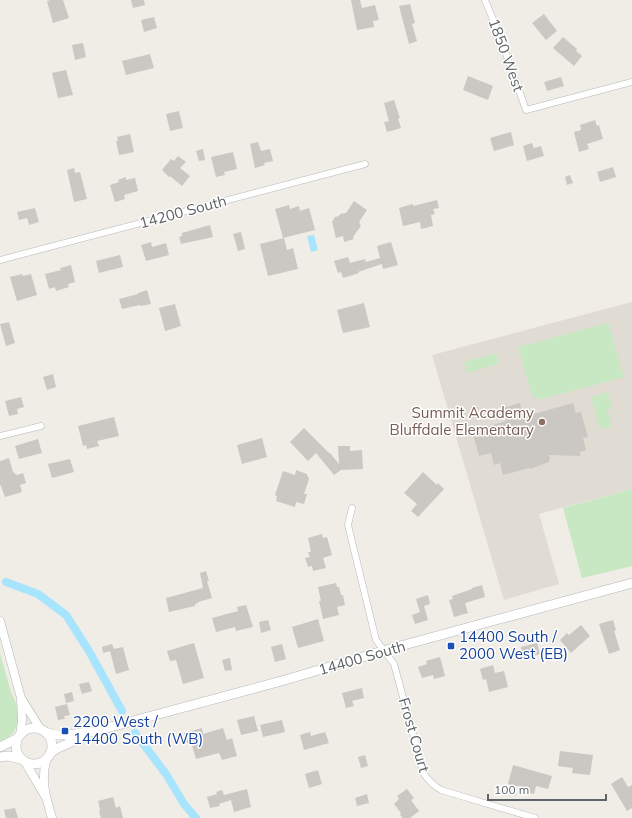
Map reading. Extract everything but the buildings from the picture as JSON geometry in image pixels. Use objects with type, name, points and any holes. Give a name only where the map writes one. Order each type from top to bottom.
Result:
[{"type":"main road","name":"14400 South","points":[[48,756],[58,748],[92,732],[285,680],[632,583]]},
{"type":"main road","points":[[0,757],[8,756],[31,764],[42,761],[48,756],[51,748],[49,737],[43,731],[34,728],[29,729],[24,731],[19,737],[16,750],[18,755],[23,760]]},
{"type":"main road","name":"14400 South","points":[[43,731],[56,736],[92,732]]},
{"type":"main road","points":[[0,747],[19,737]]},
{"type":"street","name":"1850 West","points":[[485,0],[499,34],[526,110],[632,82]]},
{"type":"street","name":"14200 South","points":[[0,260],[365,164]]},
{"type":"street","points":[[0,436],[41,426]]},
{"type":"street","name":"Frost Court","points":[[352,508],[348,525],[376,640],[394,664],[424,774],[428,781],[441,790],[535,818]]},
{"type":"street","points":[[0,621],[20,698],[22,721],[19,737]]},
{"type":"street","points":[[20,698],[43,731]]},
{"type":"street","points":[[48,756],[44,766],[43,776],[46,799],[52,818]]},
{"type":"street","points":[[23,760],[46,799]]},
{"type":"shaded area","name":"Summit Academy Bluffdale Elementary","points":[[632,302],[632,489],[539,514],[559,584],[504,600],[432,355]]},
{"type":"green space","points":[[608,323],[624,377],[542,399],[534,397],[531,393],[518,347]]},
{"type":"green space","points":[[496,353],[499,364],[467,373],[464,362]]},
{"type":"green space","points":[[608,392],[612,408],[607,410],[612,426],[600,430],[591,397]]},
{"type":"green space","points":[[632,489],[632,566],[582,578],[563,508]]},
{"type":"green space","points":[[0,653],[11,692],[17,706],[19,717],[13,733],[0,742]]},
{"type":"water","points":[[314,235],[318,250],[311,252],[307,236]]},
{"type":"waterway","points":[[6,582],[38,594],[66,615],[89,651],[122,711]]},
{"type":"waterway","points":[[135,733],[166,774],[184,804],[196,818]]},
{"type":"place","name":"Summit Academy Bluffdale Elementary","points":[[542,422]]},
{"type":"place","name":"14400 South / 2000 West (EB)","points":[[451,646]]},
{"type":"place","name":"2200 West / 14400 South (WB)","points":[[65,731]]}]
